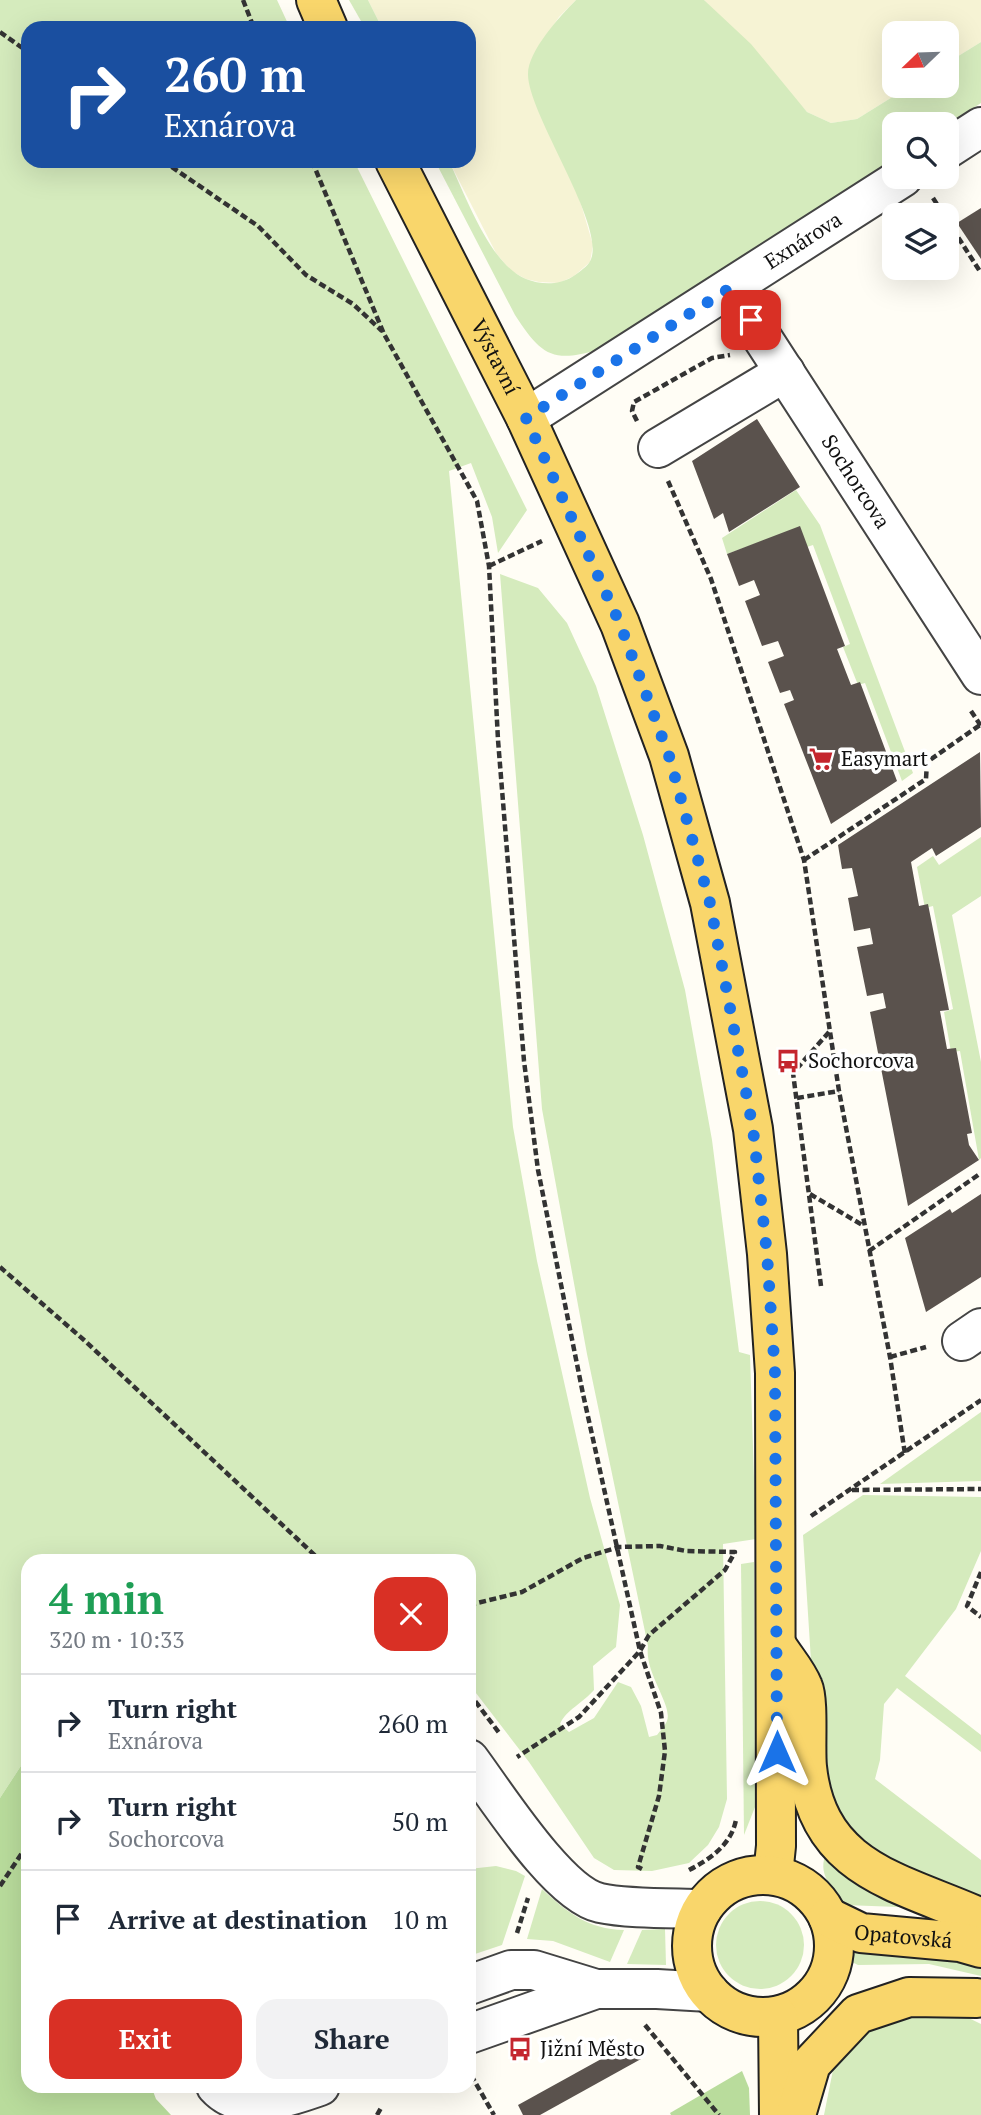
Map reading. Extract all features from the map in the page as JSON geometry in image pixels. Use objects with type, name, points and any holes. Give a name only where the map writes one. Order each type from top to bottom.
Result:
[{"type":"main road","points":[[316,0],[325,21]]},
{"type":"main road","name":"Výstavní","points":[[399,168],[526,418],[629,648],[669,756],[710,903],[753,1129],[767,1254],[775,1373],[777,1646],[776,1846],[773,1875]]},
{"type":"main road","points":[[777,1646],[804,1689],[807,1767],[811,1786],[824,1823],[838,1845],[856,1861],[876,1873],[981,1918]]},
{"type":"main road","points":[[773,1875],[794,1882],[813,1895],[828,1917],[834,1952],[832,1965],[822,1987],[802,2006],[778,2016],[760,2018],[743,2015],[722,2004],[709,1992],[697,1972],[693,1956],[693,1933],[702,1909],[718,1890],[737,1879],[773,1875]]},
{"type":"main road","name":"Opatovská","points":[[828,1917],[862,1933],[960,1942],[981,1948]]},
{"type":"main road","points":[[822,1987],[918,1982],[979,1999]]},
{"type":"main road","points":[[796,2115],[811,2064],[858,2014],[909,1997],[979,1999]]},
{"type":"main road","points":[[778,2016],[779,2115]]},
{"type":"street","points":[[959,141],[981,127]]},
{"type":"street","name":"Exnárova","points":[[526,418],[730,288],[902,189]]},
{"type":"street","name":"Sochorcova","points":[[730,288],[981,675]]},
{"type":"street","points":[[655,449],[786,372]]},
{"type":"street","points":[[476,1768],[548,1866],[572,1889],[599,1903],[702,1909]]},
{"type":"street","points":[[476,1982],[511,1970],[534,1970],[597,1989],[709,1992]]},
{"type":"street","points":[[476,2032],[597,1989]]},
{"type":"street","points":[[221,2093],[250,2106],[268,2104],[300,2093]]},
{"type":"path","points":[[243,0],[251,21]]},
{"type":"path","points":[[0,32],[21,47]]},
{"type":"path","points":[[173,168],[258,226],[306,275],[353,304],[384,334]]},
{"type":"path","points":[[315,168],[384,334],[477,501],[489,566],[498,740],[522,1035],[538,1170],[583,1394],[640,1651],[661,1713],[665,1751],[659,1796],[638,1867],[647,1872]]},
{"type":"path","points":[[920,189],[933,203]]},
{"type":"path","points":[[959,239],[981,273]]},
{"type":"path","points":[[731,354],[712,358],[634,402],[632,411],[655,449],[710,579],[804,860],[839,1091],[890,1357],[905,1454]]},
{"type":"path","points":[[804,860],[926,779],[927,762],[980,725]]},
{"type":"path","points":[[821,1286],[793,1073],[830,1031]]},
{"type":"path","points":[[797,1098],[839,1091]]},
{"type":"path","points":[[869,1251],[981,1173]]},
{"type":"path","points":[[809,1194],[864,1226]]},
{"type":"path","points":[[0,1267],[84,1340],[313,1554]]},
{"type":"path","points":[[807,1519],[981,1400]]},
{"type":"path","points":[[851,1490],[981,1489]]},
{"type":"path","points":[[476,1603],[522,1592],[583,1558],[619,1547],[660,1546],[686,1551],[745,1551]]},
{"type":"path","points":[[735,1552],[735,1566]]},
{"type":"path","points":[[517,1757],[579,1717],[640,1651],[649,1635],[725,1570],[735,1552]]},
{"type":"path","points":[[981,1572],[967,1606],[981,1617]]},
{"type":"path","points":[[476,1702],[501,1736]]},
{"type":"path","points":[[509,1747],[524,1768]]},
{"type":"path","points":[[683,1873],[706,1861],[720,1849],[730,1838],[737,1815]]},
{"type":"path","points":[[0,1886],[21,1854]]},
{"type":"path","points":[[519,1970],[515,1942],[533,1880],[548,1866]]},
{"type":"path","points":[[638,2017],[719,2115]]},
{"type":"path","points":[[476,2083],[495,2115]]},
{"type":"path","points":[[377,2115],[381,2108]]},
{"type":"shaded area","points":[[368,0],[576,0],[559,17],[536,51],[593,245],[590,262],[574,276],[559,283],[539,282],[511,271],[496,253],[453,168],[476,168],[476,21],[378,21]]},
{"type":"shaded area","points":[[704,0],[981,0],[981,42],[959,56],[959,21],[882,21],[882,98],[891,98],[857,119],[831,123],[807,112]]},
{"type":"green space","points":[[0,0],[277,0],[287,21],[21,21],[21,168],[357,168],[527,510],[498,553],[492,517],[471,463],[449,471],[513,1127],[537,1261],[590,1498],[620,1605],[616,1647],[593,1666],[594,1690],[566,1715],[560,1724],[569,1732],[594,1718],[618,1682],[631,1687],[641,1706],[649,1737],[657,1735],[666,1723],[668,1714],[650,1667],[648,1646],[587,1354],[542,1109],[500,574],[538,588],[567,623],[596,686],[643,835],[685,990],[712,1140],[739,1352],[750,1355],[756,1539],[723,1544],[727,1799],[719,1827],[708,1845],[689,1863],[652,1871],[614,1870],[594,1858],[529,1762],[476,1693],[476,1554],[21,1554],[21,1766],[0,1798]]},
{"type":"green space","points":[[349,0],[368,0],[378,21],[361,21]]},
{"type":"green space","points":[[576,0],[704,0],[751,44],[807,112],[831,123],[857,119],[891,98],[959,98],[959,56],[981,42],[981,103],[959,117],[959,112],[882,112],[882,167],[597,350],[568,356],[557,355],[540,346],[515,315],[439,168],[452,168],[490,244],[513,271],[532,281],[561,282],[589,263],[593,248],[589,226],[532,94],[529,66],[539,45]]},
{"type":"green space","points":[[796,490],[820,525],[913,773],[902,781],[865,683],[858,685],[843,647],[850,644],[813,545],[807,547],[798,528],[727,554],[722,538]]},
{"type":"green space","points":[[981,837],[981,896],[952,915],[981,1062],[979,1160],[960,1051],[951,1052],[944,1012],[953,1009],[933,906],[925,908],[917,867],[933,856],[939,865]]},
{"type":"green space","points":[[981,1412],[981,1481],[880,1484]]},
{"type":"green space","points":[[863,1495],[981,1497],[981,1551],[956,1609],[905,1676],[981,1735],[981,1752],[897,1688],[884,1704],[880,1760],[875,1779],[981,1860],[981,1902],[891,1863],[846,1828],[818,1771],[803,1535]]},
{"type":"green space","points":[[754,1562],[755,1807],[744,1835],[741,1564]]},
{"type":"green space","points":[[21,1766],[21,2093],[154,2093],[171,2115],[0,2115],[0,1798]]},
{"type":"green space","points":[[825,1856],[898,1904],[898,1907],[845,1905],[825,1876]]},
{"type":"green space","points":[[496,1866],[525,1876],[502,1945],[476,1954],[476,1868]]},
{"type":"green space","points":[[542,1889],[589,1923],[624,1930],[610,1962],[553,1941],[527,1939]]},
{"type":"green space","points":[[760,1901],[785,1908],[797,1920],[804,1945],[797,1970],[785,1982],[760,1989],[735,1982],[723,1970],[716,1945],[723,1920],[735,1908]]},
{"type":"green space","points":[[665,1929],[666,1965],[627,1964],[642,1930]]},
{"type":"green space","points":[[853,1950],[981,1958],[981,1976],[929,1964],[858,1965],[850,1961]]},
{"type":"green space","points":[[907,2008],[945,2011],[981,2024],[981,2115],[824,2115],[833,2070],[854,2039]]},
{"type":"green space","points":[[742,2071],[749,2088],[750,2115],[671,2115],[670,2113]]},
{"type":"building","points":[[981,208],[981,259],[959,226],[959,222]]},
{"type":"building","points":[[757,419],[800,487],[729,532],[723,513],[714,519],[692,461]]},
{"type":"building","points":[[800,526],[845,646],[837,649],[851,685],[860,682],[897,781],[831,824],[784,704],[794,700],[790,690],[780,693],[768,662],[784,656],[778,641],[762,646],[745,601],[760,595],[754,580],[739,586],[727,554]]},
{"type":"building","points":[[980,752],[981,827],[936,856],[932,848],[911,862],[919,906],[928,904],[949,1010],[940,1011],[947,1049],[956,1048],[972,1133],[967,1134],[969,1145],[979,1160],[908,1206],[870,1012],[886,1008],[883,993],[867,996],[857,947],[873,944],[870,928],[854,931],[848,898],[858,896],[852,868],[842,869],[838,845]]},
{"type":"building","points":[[981,1194],[981,1277],[926,1312],[905,1238],[950,1209],[952,1213]]},
{"type":"building","points":[[632,2042],[641,2059],[540,2115],[523,2115],[518,2105]]},
{"type":"place","name":"Easymart","points":[[821,759]]},
{"type":"place","name":"Sochorcova","points":[[788,1061]]},
{"type":"place","name":"Jižní Město","points":[[520,2049]]},
{"type":"route","points":[[751,320],[730,288],[526,418],[620,624],[669,756],[710,903],[753,1129],[767,1254],[775,1373],[777,1752]]}]
